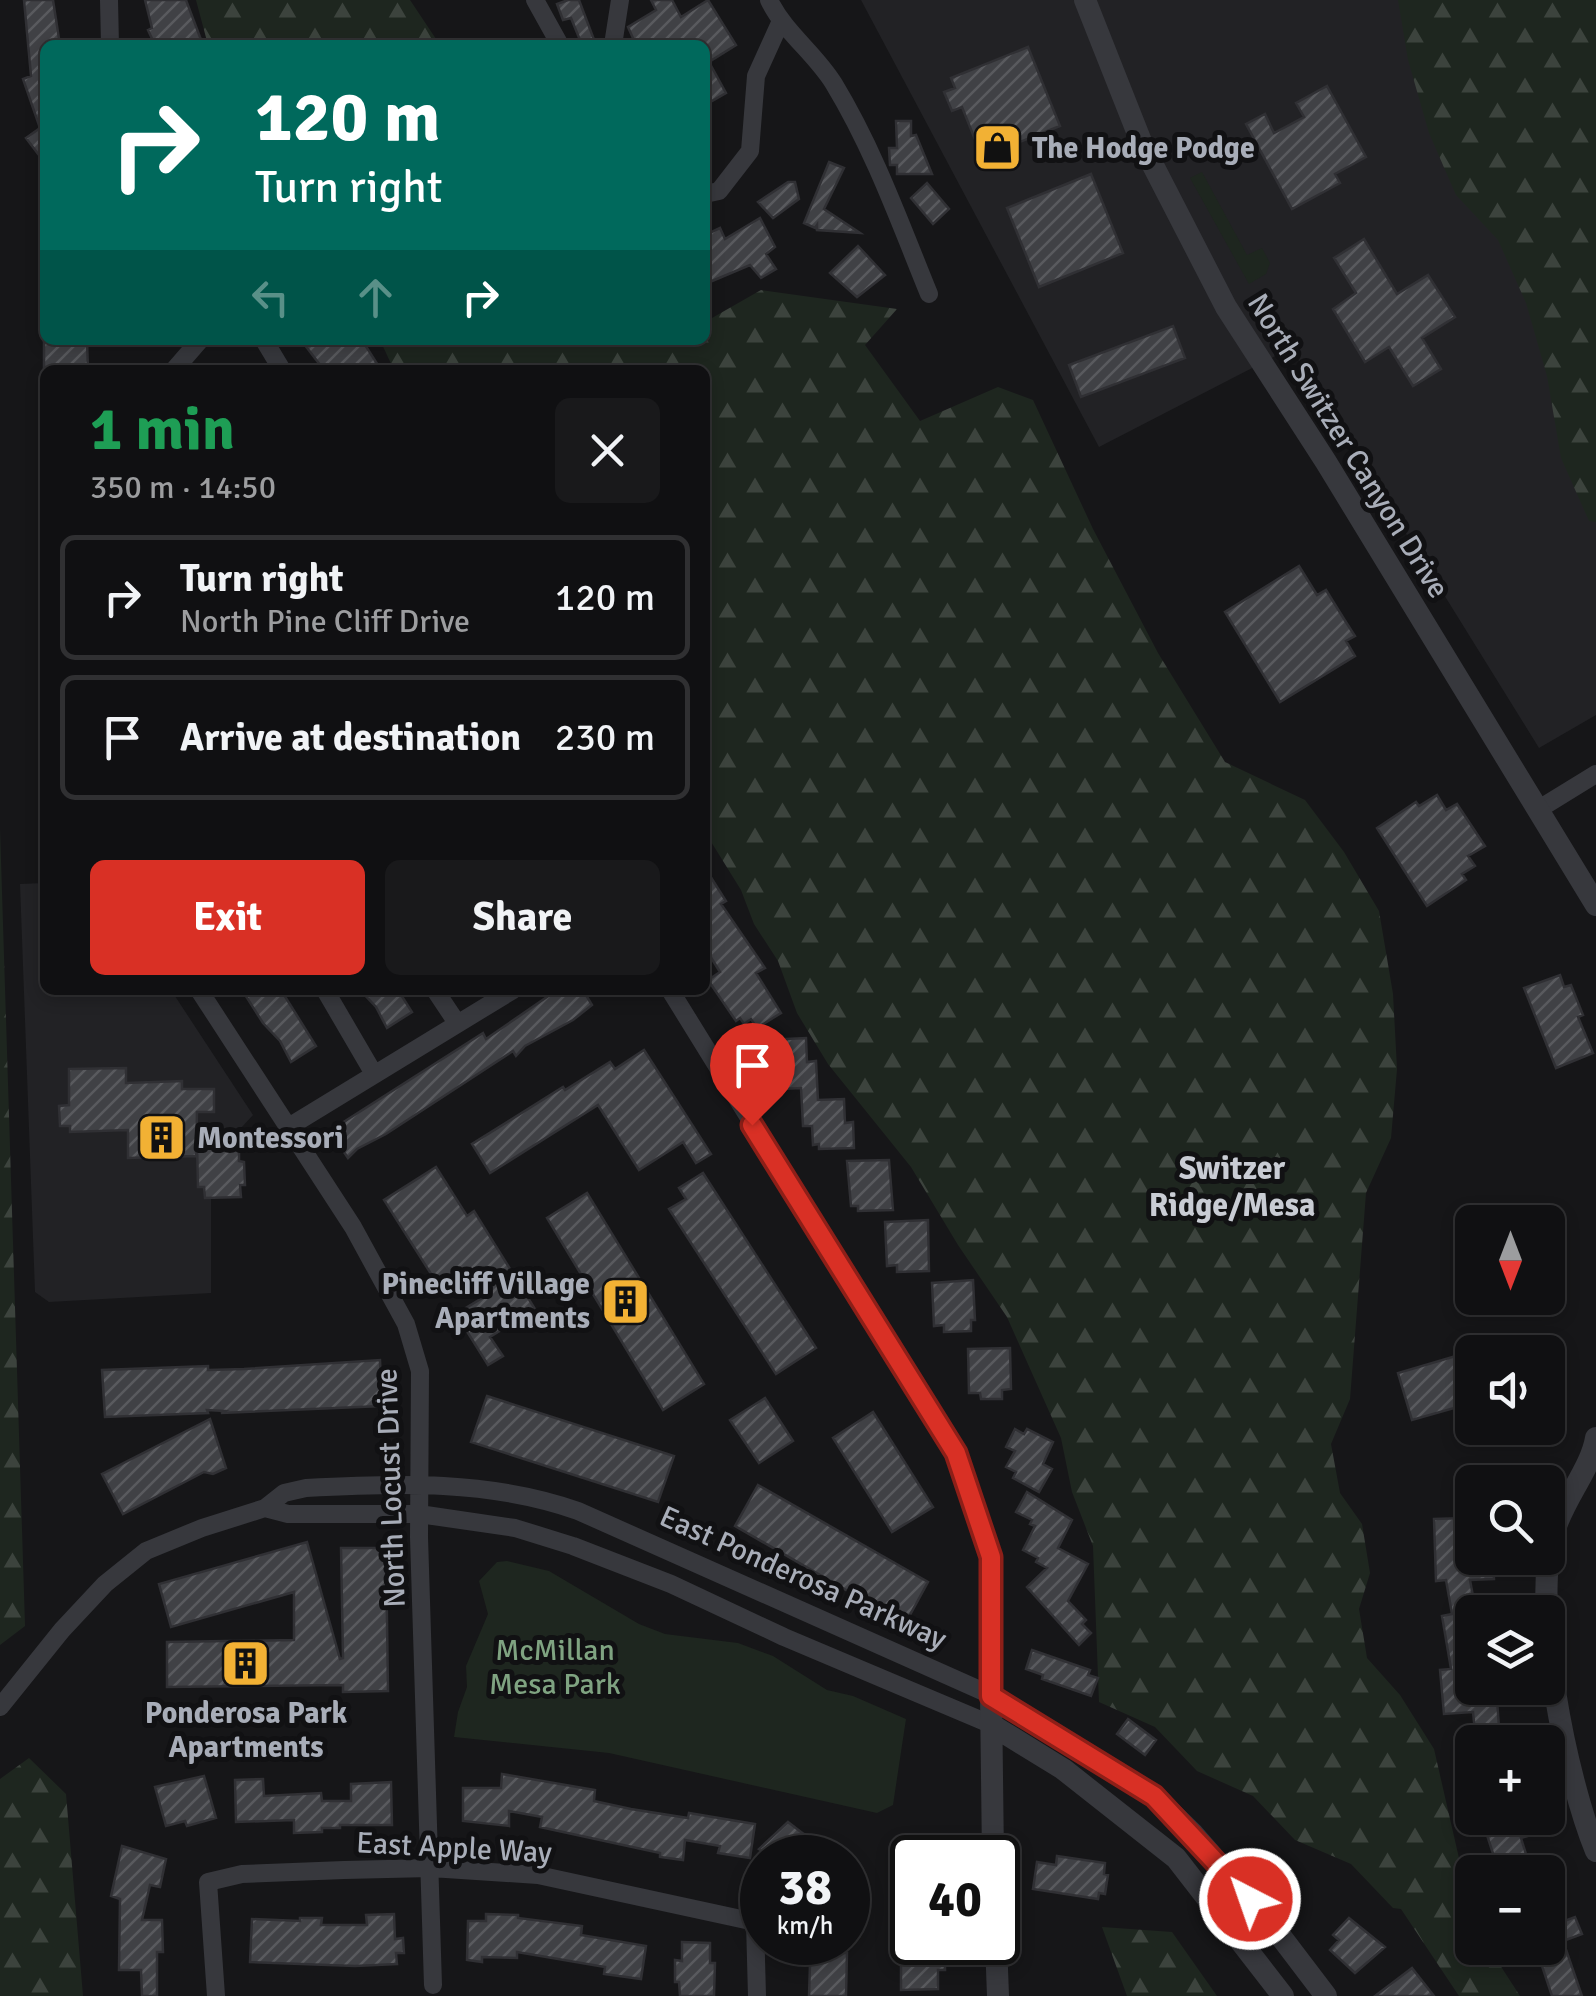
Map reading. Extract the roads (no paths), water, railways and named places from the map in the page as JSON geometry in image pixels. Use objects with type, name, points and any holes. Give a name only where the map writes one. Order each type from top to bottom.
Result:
[{"type":"street","points":[[109,0],[110,40]]},
{"type":"street","points":[[535,0],[557,40]]},
{"type":"street","points":[[615,40],[620,0]]},
{"type":"street","points":[[769,0],[780,23],[826,69],[860,128],[929,294]]},
{"type":"street","name":"North Switzer Canyon Drive","points":[[1085,0],[1142,144],[1226,307],[1596,904]]},
{"type":"street","points":[[710,193],[719,190],[750,150],[756,76],[780,23]]},
{"type":"street","points":[[178,365],[196,345]]},
{"type":"street","points":[[1539,808],[1596,774]]},
{"type":"street","name":"North Locust Drive","points":[[202,995],[354,1227],[406,1324],[420,1371],[418,1485],[433,1985]]},
{"type":"street","points":[[328,995],[374,1074]]},
{"type":"street","points":[[438,995],[456,1023]]},
{"type":"street","points":[[288,1128],[504,995]]},
{"type":"street","points":[[673,995],[956,1453],[991,1557],[992,1835]]},
{"type":"street","points":[[1595,1448],[1559,1515],[1547,1566],[1547,1594],[1561,1728],[1585,1824],[1596,1851]]},
{"type":"street","name":"East Ponderosa Parkway","points":[[0,1708],[62,1630],[105,1584],[146,1551],[265,1508],[284,1493],[306,1488],[447,1484],[549,1501],[991,1696],[1154,1796],[1269,1921],[1326,1996]]},
{"type":"street","name":"East Ponderosa Parkway","points":[[265,1508],[288,1514],[419,1514],[515,1528],[574,1546],[669,1584],[990,1724],[1063,1769],[1181,1865],[1283,1996]]},
{"type":"street","points":[[669,1584],[680,1559]]},
{"type":"street","points":[[1181,1865],[1202,1845]]},
{"type":"street","name":"East Apple Way","points":[[216,1996],[208,1882],[242,1874],[431,1868],[538,1875],[754,1922],[757,1996]]},
{"type":"street","points":[[997,1965],[998,1996]]},
{"type":"place","name":"The Hodge Podge","points":[[997,148]]},
{"type":"place","name":"Montessori","points":[[162,1138]]},
{"type":"place","name":"Pinecliff Village Apartments","points":[[625,1301]]},
{"type":"place","name":"Ponderosa Park Apartments","points":[[246,1664]]},
{"type":"district","name":"Switzer Ridge/Mesa","points":[[1232,1186]]},
{"type":"park label","name":"McMillan Mesa Park","points":[[555,1667]]}]
